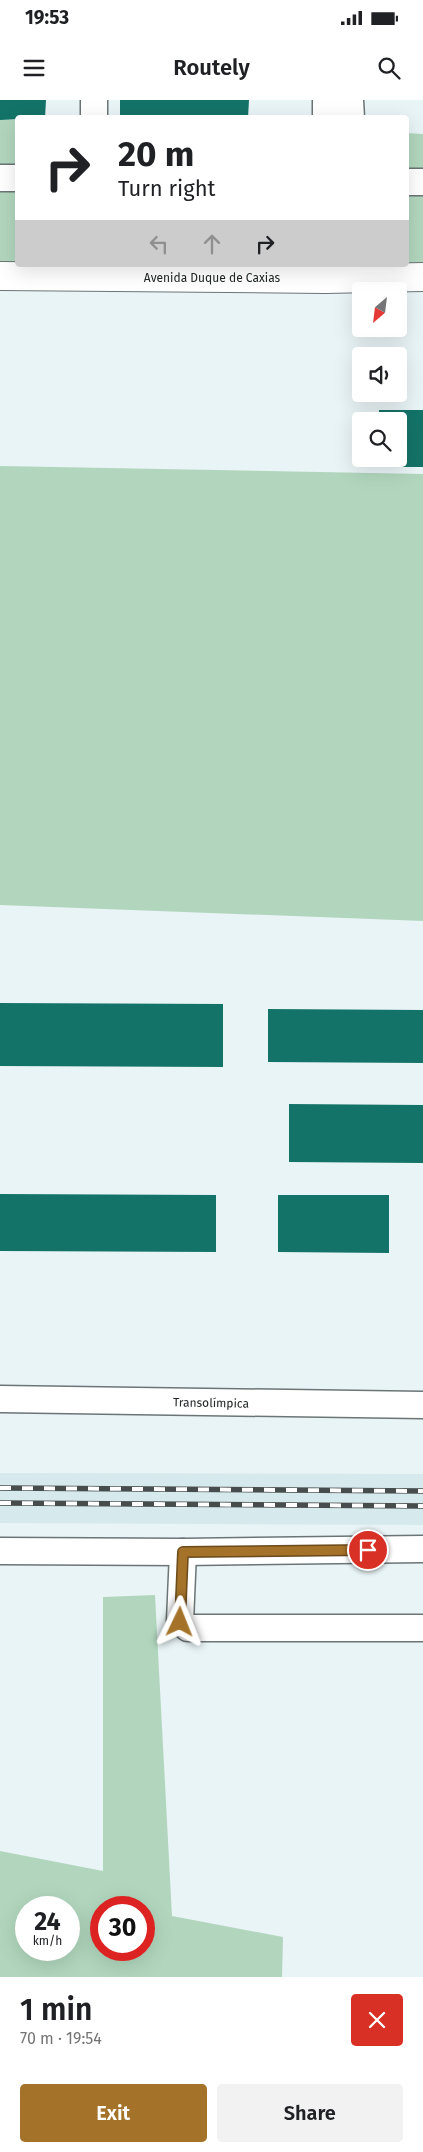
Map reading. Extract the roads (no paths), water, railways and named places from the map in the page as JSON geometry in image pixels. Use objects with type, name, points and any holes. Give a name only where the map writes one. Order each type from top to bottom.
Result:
[{"type":"main road","name":"Avenida Duque de Caxias","points":[[0,276],[325,272],[423,277]]},
{"type":"street","points":[[94,100],[94,115]]},
{"type":"street","points":[[326,100],[326,115]]},
{"type":"street","points":[[350,100],[351,115]]},
{"type":"street","points":[[0,178],[15,178]]},
{"type":"street","points":[[409,182],[423,182]]},
{"type":"street","name":"Transolímpica","points":[[0,1399],[423,1404]]},
{"type":"street","points":[[0,1551],[183,1552],[423,1549]]},
{"type":"street","points":[[183,1552],[180,1622],[188,1628],[423,1628]]},
{"type":"railway","points":[[0,1488],[423,1491]]},
{"type":"railway","points":[[0,1503],[423,1506]]}]
